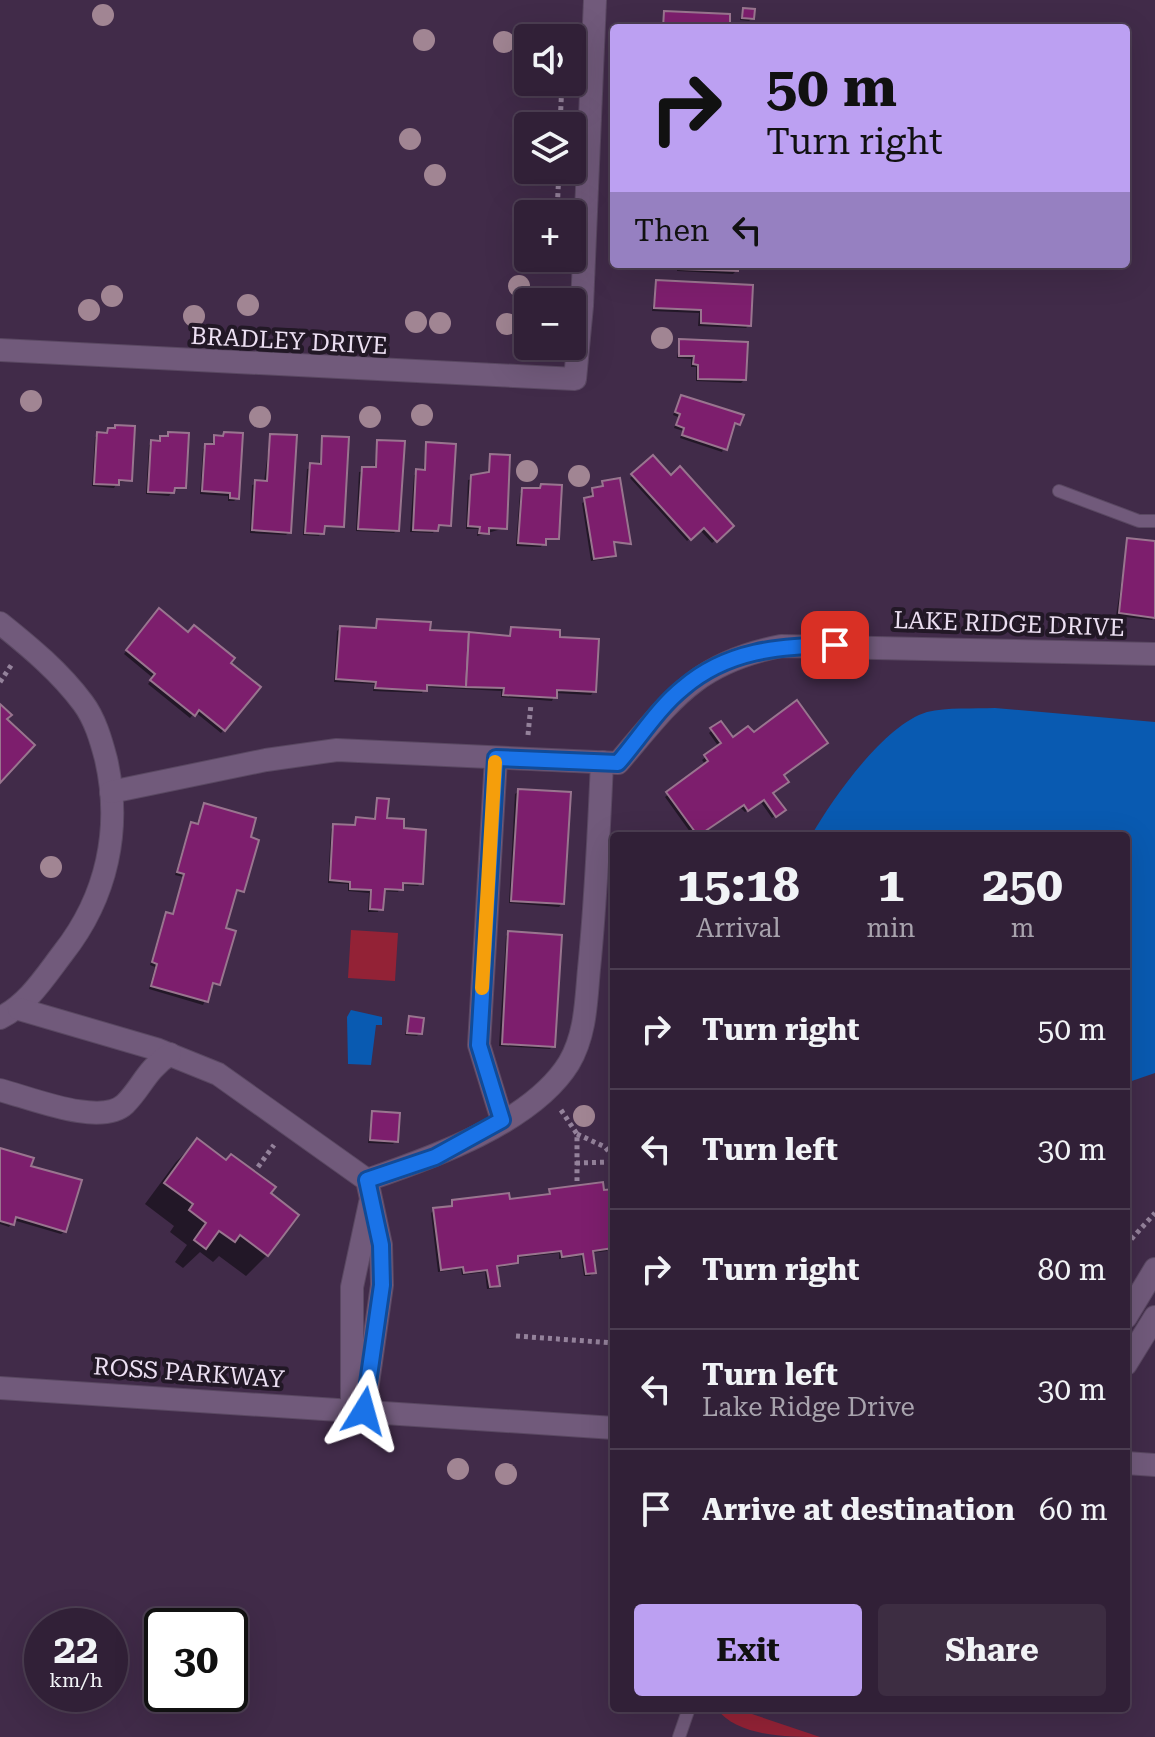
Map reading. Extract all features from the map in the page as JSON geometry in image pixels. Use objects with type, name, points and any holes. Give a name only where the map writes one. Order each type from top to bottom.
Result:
[{"type":"street","name":"BRADLEY DRIVE","points":[[0,350],[575,379],[583,292],[595,0]]},
{"type":"street","points":[[0,623],[31,648],[85,705],[102,745],[111,792],[112,850],[101,887],[76,936],[9,1013],[170,1054],[218,1074],[369,1191],[381,1245],[382,1285],[358,1410]]},
{"type":"street","name":"LAKE RIDGE DRIVE","points":[[610,763],[682,688],[745,653],[781,646],[835,645],[1155,654]]},
{"type":"street","points":[[111,792],[305,753],[337,750],[610,763],[584,1023],[578,1046],[567,1066],[546,1090],[502,1120],[369,1191]]},
{"type":"street","points":[[496,758],[479,1045],[502,1120]]},
{"type":"street","points":[[0,1090],[99,1116],[116,1112],[128,1101],[145,1074],[170,1054]]},
{"type":"street","points":[[1130,1310],[1155,1269]]},
{"type":"street","points":[[1130,1358],[1155,1317]]},
{"type":"street","name":"ROSS PARKWAY","points":[[0,1388],[610,1428]]},
{"type":"street","points":[[1130,1463],[1155,1465]]},
{"type":"lane","points":[[1059,491],[1139,521],[1155,521]]},
{"type":"lane","points":[[679,1737],[688,1712]]},
{"type":"path","points":[[546,1090],[577,1134],[605,1147],[610,1154]]},
{"type":"path","points":[[577,1134],[577,1181]]},
{"type":"path","points":[[576,1163],[610,1160]]},
{"type":"path","points":[[1130,1241],[1155,1213]]},
{"type":"path","points":[[516,1336],[610,1343]]},
{"type":"shaded area","points":[[351,930],[398,933],[395,981],[348,978]]},
{"type":"shaded area","points":[[720,1712],[746,1712],[820,1737],[764,1733],[725,1718]]},
{"type":"water","points":[[995,708],[1155,722],[1155,1073],[1130,1082],[1130,832],[813,832],[832,802],[877,747],[911,720],[927,712]]},
{"type":"water","points":[[351,1010],[382,1017],[382,1025],[376,1025],[371,1065],[348,1064],[347,1017]]},
{"type":"building","points":[[743,8],[755,9],[754,19],[742,18]]},
{"type":"building","points":[[664,11],[730,14],[730,23],[724,24],[663,24]]},
{"type":"building","points":[[738,268],[738,271],[679,269]]},
{"type":"building","points":[[656,280],[753,285],[751,326],[701,323],[701,310],[654,308]]},
{"type":"building","points":[[679,339],[748,342],[746,380],[698,379],[694,356],[679,356]]},
{"type":"building","points":[[681,395],[744,415],[740,425],[735,423],[727,450],[682,435],[684,428],[676,425],[680,414],[675,412]]},
{"type":"building","points":[[115,425],[135,426],[132,481],[119,480],[119,485],[94,484],[97,432],[107,433],[108,428],[115,428]]},
{"type":"building","points":[[168,432],[189,433],[186,488],[175,488],[174,493],[148,492],[151,440],[160,441],[160,436],[168,436]]},
{"type":"building","points":[[224,432],[243,433],[239,499],[230,498],[230,493],[202,491],[205,444],[214,444],[214,435],[223,436]]},
{"type":"building","points":[[270,434],[297,435],[291,533],[252,530],[255,480],[267,481]]},
{"type":"building","points":[[322,436],[349,437],[344,527],[325,526],[324,534],[305,533],[310,463],[321,464]]},
{"type":"building","points":[[377,440],[405,441],[399,531],[358,529],[362,467],[376,467]]},
{"type":"building","points":[[426,442],[456,444],[451,526],[439,525],[438,531],[413,530],[416,469],[425,470]]},
{"type":"building","points":[[490,454],[510,455],[507,529],[489,528],[489,534],[479,533],[480,527],[468,526],[471,475],[489,472]]},
{"type":"building","points":[[653,455],[671,475],[680,466],[734,526],[717,542],[704,528],[691,540],[631,474]]},
{"type":"building","points":[[620,478],[631,544],[614,542],[616,556],[594,559],[584,498],[593,496],[592,488],[603,486],[602,481]]},
{"type":"building","points":[[541,484],[562,485],[559,539],[546,539],[546,545],[518,543],[522,488],[540,488]]},
{"type":"building","points":[[1127,538],[1155,541],[1155,618],[1119,613]]},
{"type":"building","points":[[159,608],[188,632],[194,625],[235,658],[231,663],[261,687],[225,731],[199,710],[195,716],[150,680],[155,674],[126,650]]},
{"type":"building","points":[[377,619],[431,622],[430,630],[469,632],[466,687],[427,685],[427,691],[375,688],[376,682],[336,679],[340,626],[376,628]]},
{"type":"building","points":[[511,627],[560,630],[560,637],[599,639],[596,692],[557,690],[557,698],[503,695],[504,688],[466,687],[469,632],[510,636]]},
{"type":"building","points":[[797,700],[828,743],[784,775],[789,782],[773,793],[786,810],[776,817],[764,800],[748,811],[744,805],[704,832],[695,832],[666,792],[708,761],[704,755],[721,743],[710,728],[721,721],[733,737],[748,726],[754,732]]},
{"type":"building","points":[[0,704],[12,715],[7,719],[35,745],[0,783]]},
{"type":"building","points":[[518,789],[571,792],[564,904],[511,901]]},
{"type":"building","points":[[377,798],[389,799],[387,818],[404,819],[404,828],[426,830],[423,884],[403,883],[403,890],[385,889],[383,910],[370,909],[371,890],[350,889],[350,882],[330,880],[333,824],[355,825],[356,817],[375,819]]},
{"type":"building","points":[[204,803],[256,818],[251,837],[259,840],[244,892],[237,890],[226,928],[236,931],[220,985],[213,983],[208,1002],[151,986],[157,964],[152,962],[166,912],[173,914],[184,874],[177,872],[191,822],[198,824]]},
{"type":"building","points":[[508,931],[562,935],[555,1047],[502,1044]]},
{"type":"building","points":[[409,1016],[424,1018],[422,1034],[407,1033]]},
{"type":"building","points":[[372,1111],[400,1113],[398,1142],[370,1140]]},
{"type":"building","points":[[197,1138],[226,1160],[231,1154],[276,1187],[271,1193],[299,1215],[268,1256],[240,1235],[235,1242],[219,1231],[206,1249],[194,1240],[206,1223],[189,1210],[193,1204],[164,1183]]},
{"type":"building","points":[[0,1148],[34,1158],[31,1166],[82,1180],[66,1232],[16,1217],[14,1225],[0,1221]]},
{"type":"building","points":[[603,1182],[604,1190],[610,1189],[610,1248],[593,1251],[596,1273],[586,1274],[583,1254],[562,1257],[561,1251],[518,1256],[518,1263],[497,1266],[500,1286],[490,1287],[487,1270],[464,1273],[463,1267],[441,1270],[433,1208],[452,1206],[452,1200],[509,1193],[510,1199],[550,1194],[549,1189]]},
{"type":"slow traffic","points":[[482,988],[495,762]]},
{"type":"route","points":[[364,1411],[382,1285],[381,1245],[367,1180],[435,1157],[464,1144],[502,1120],[479,1045],[496,758],[618,763],[682,688],[721,663],[745,653],[781,646],[835,645]]}]
